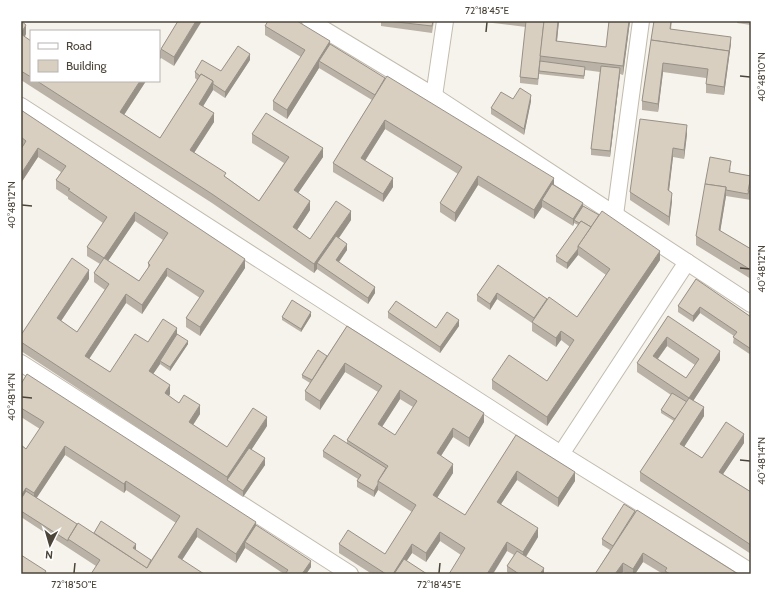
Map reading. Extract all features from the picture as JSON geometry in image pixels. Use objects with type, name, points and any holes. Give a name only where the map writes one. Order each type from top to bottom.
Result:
[{"type":"street","points":[[310,21],[434,96],[751,304]]},
{"type":"street","points":[[434,96],[445,21]]},
{"type":"street","points":[[615,215],[641,21]]},
{"type":"street","points":[[21,106],[561,454],[751,572]]},
{"type":"street","points":[[561,454],[687,262]]},
{"type":"street","points":[[21,363],[350,574]]},
{"type":"building","points":[[21,21],[26,25],[21,33]]},
{"type":"building","points":[[178,21],[196,21],[174,57],[161,49]]},
{"type":"building","points":[[268,21],[297,21],[330,41],[287,110],[273,101],[305,50],[265,26]]},
{"type":"building","points":[[388,21],[433,21],[432,26]]},
{"type":"building","points":[[526,21],[544,21],[538,79],[520,77]]},
{"type":"building","points":[[544,21],[558,21],[556,41],[606,47],[609,21],[629,21],[623,66],[540,56]]},
{"type":"building","points":[[654,21],[671,21],[670,29],[731,37],[729,53],[729,51],[651,40]]},
{"type":"building","points":[[21,34],[30,40],[30,76],[21,71]]},
{"type":"building","points":[[651,40],[729,51],[724,87],[706,84],[708,69],[663,63],[658,104],[642,101]]},
{"type":"building","points":[[330,44],[385,78],[375,95],[319,61]]},
{"type":"building","points":[[238,46],[250,54],[225,92],[213,84],[213,81],[201,74],[200,76],[195,72],[202,60],[221,71]]},
{"type":"building","points":[[540,61],[585,67],[584,76],[539,71]]},
{"type":"building","points":[[601,66],[620,68],[610,151],[591,149]]},
{"type":"building","points":[[201,74],[213,81],[199,104],[214,113],[190,150],[226,173],[224,176],[259,201],[289,157],[252,134],[266,113],[323,148],[294,190],[310,201],[293,227],[310,239],[336,201],[351,211],[314,264],[212,194],[39,82],[139,82],[120,112],[160,138]]},
{"type":"building","points":[[387,76],[554,178],[534,210],[478,176],[455,213],[440,203],[462,167],[385,120],[361,158],[393,178],[383,194],[333,163]]},
{"type":"building","points":[[520,88],[531,95],[524,129],[491,108],[501,92],[513,99]]},
{"type":"building","points":[[21,110],[245,259],[200,327],[186,318],[204,291],[167,268],[142,305],[126,294],[85,356],[110,372],[135,334],[148,342],[163,319],[177,328],[149,371],[170,385],[165,393],[179,403],[184,395],[200,405],[189,422],[227,447],[253,408],[267,417],[227,477],[21,342],[21,335],[72,258],[89,270],[57,318],[77,332],[109,284],[94,273],[104,258],[87,247],[107,217],[56,180],[66,166],[38,148],[21,174],[21,149],[26,141],[21,137]],"holes":[[[135,212],[168,233],[148,263],[150,265],[139,281],[104,258]]]},
{"type":"building","points":[[640,119],[687,125],[684,150],[673,148],[668,190],[672,193],[669,217],[630,192]]},
{"type":"building","points":[[710,157],[731,161],[729,172],[751,176],[748,194],[726,190],[726,187],[705,184]]},
{"type":"building","points":[[751,176],[751,191],[748,191]]},
{"type":"building","points":[[552,184],[583,203],[573,219],[542,200]]},
{"type":"building","points":[[705,184],[726,187],[719,230],[751,249],[751,270],[696,236]]},
{"type":"building","points":[[583,206],[599,215],[591,227],[581,221],[579,223],[574,220]]},
{"type":"building","points":[[602,211],[660,251],[547,417],[492,380],[509,355],[547,381],[574,340],[561,331],[556,338],[532,322],[549,297],[577,317],[610,269],[578,246]]},
{"type":"building","points":[[581,221],[591,227],[578,246],[578,249],[567,263],[556,256]]},
{"type":"building","points":[[336,236],[347,244],[336,260],[375,287],[368,298],[317,263]]},
{"type":"building","points":[[498,265],[547,299],[534,318],[497,293],[490,304],[477,295]]},
{"type":"building","points":[[696,279],[751,317],[751,349],[733,337],[737,332],[700,307],[693,316],[678,306]]},
{"type":"building","points":[[292,300],[311,312],[301,329],[282,317]]},
{"type":"building","points":[[396,301],[436,328],[447,312],[459,320],[440,347],[388,312]]},
{"type":"building","points":[[668,316],[720,351],[689,398],[637,363]],"holes":[[[667,337],[699,359],[686,378],[653,356]]]},
{"type":"building","points":[[347,326],[484,413],[469,438],[453,428],[437,453],[453,464],[433,495],[465,515],[516,435],[575,472],[558,498],[517,471],[497,502],[538,528],[523,552],[507,542],[487,574],[449,574],[465,548],[440,532],[426,553],[412,544],[393,574],[386,574],[339,544],[348,530],[385,554],[416,505],[378,481],[388,466],[347,440],[382,386],[345,363],[320,401],[305,391]],"holes":[[[400,390],[417,401],[395,435],[378,424]]]},
{"type":"building","points":[[177,334],[188,341],[170,367],[160,361]]},
{"type":"building","points":[[318,350],[327,356],[312,380],[302,375]]},
{"type":"building","points":[[27,374],[256,522],[236,554],[197,528],[178,557],[204,574],[91,574],[100,560],[68,539],[78,523],[147,568],[180,516],[126,481],[124,484],[65,446],[34,493],[26,488],[21,496],[21,445],[26,449],[44,422],[21,408],[21,384]]},
{"type":"building","points":[[672,393],[687,402],[675,419],[661,410]]},
{"type":"building","points":[[689,398],[704,407],[680,444],[702,458],[726,422],[744,434],[719,472],[751,492],[751,545],[640,472]]},
{"type":"building","points":[[334,435],[386,468],[374,491],[357,481],[361,475],[323,451]]},
{"type":"building","points":[[249,448],[265,458],[243,491],[227,480]]},
{"type":"building","points":[[26,491],[77,524],[68,541],[21,511],[21,499]]},
{"type":"building","points":[[624,504],[635,511],[613,546],[602,539]]},
{"type":"building","points":[[637,510],[738,574],[670,574],[665,571],[667,568],[643,553],[633,569],[623,563],[615,574],[595,574]]},
{"type":"building","points":[[101,521],[136,544],[133,548],[151,560],[147,568],[94,533]]},
{"type":"building","points":[[256,525],[311,561],[302,574],[285,574],[288,570],[245,542]]},
{"type":"building","points":[[517,551],[544,568],[540,574],[519,574],[507,566]]},
{"type":"building","points":[[21,555],[46,571],[44,574],[21,574]]},
{"type":"building","points":[[404,559],[427,574],[394,574]]}]
